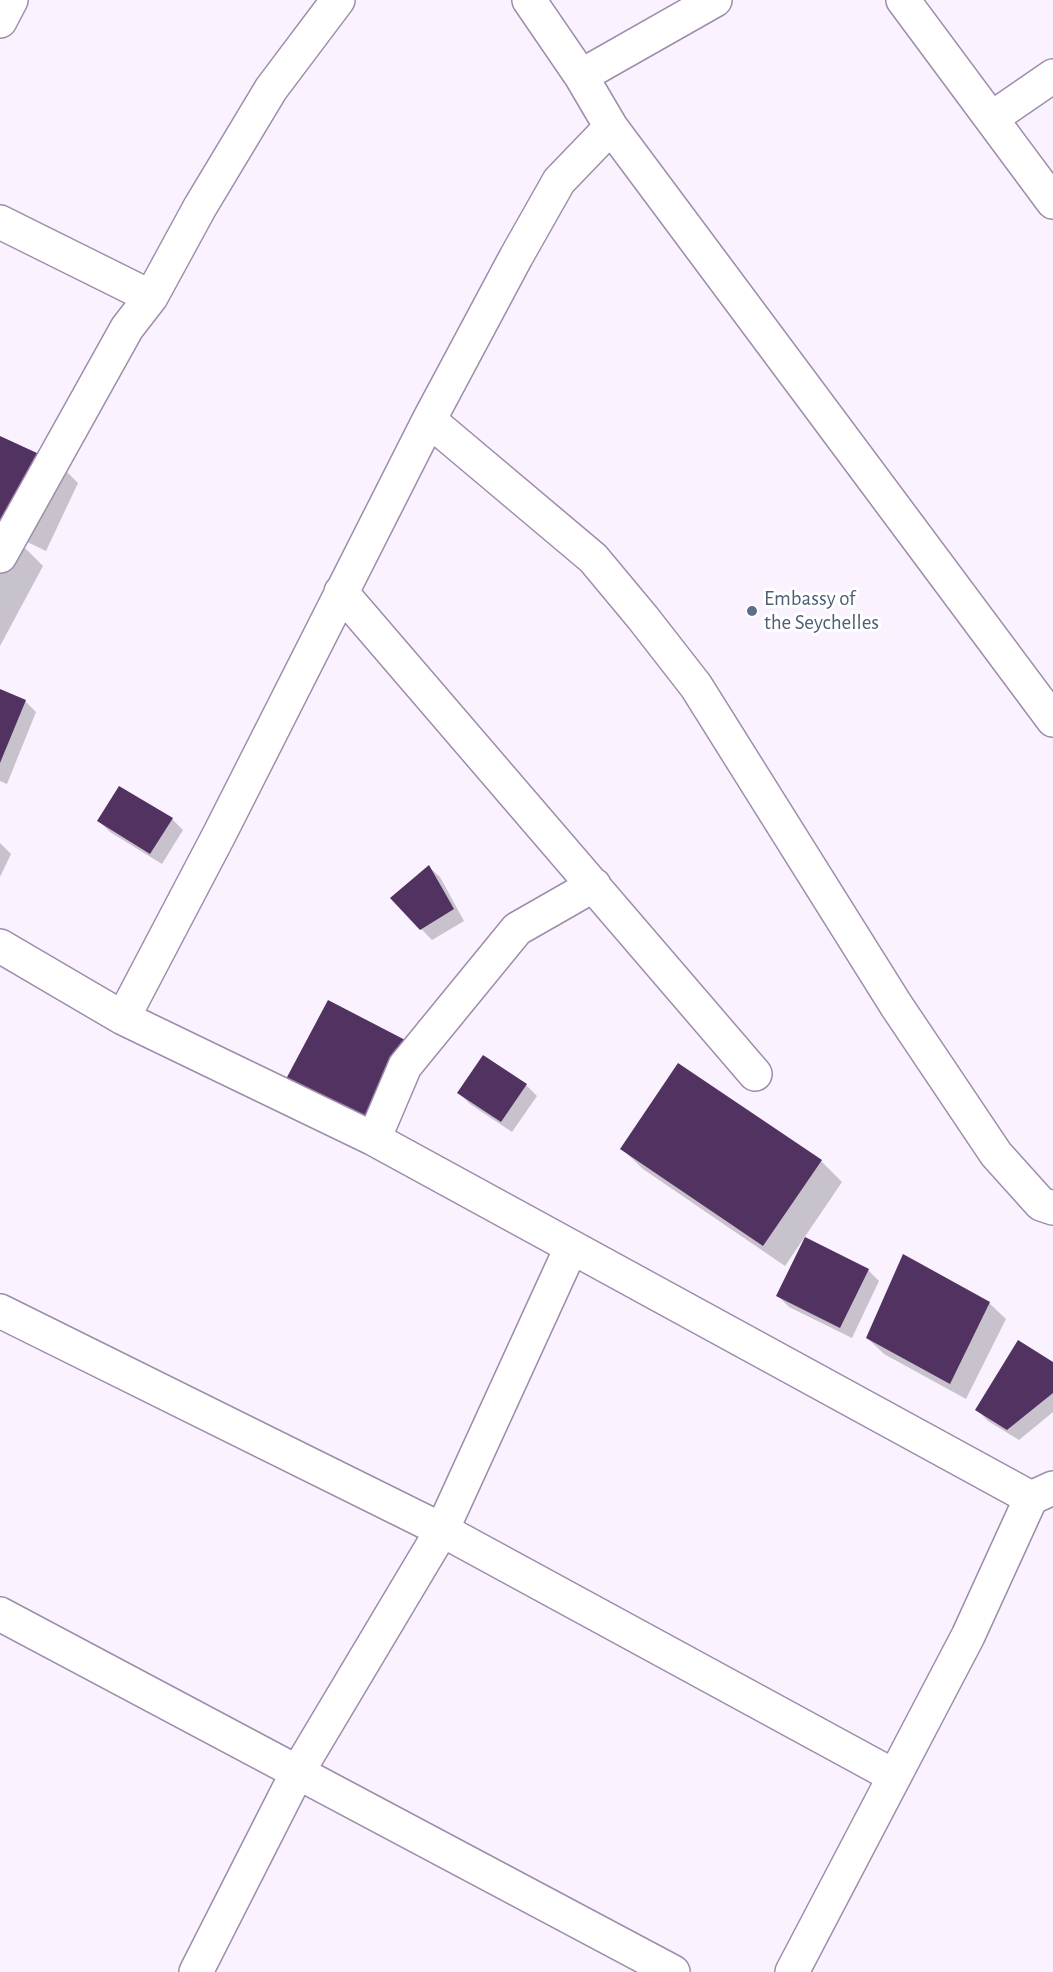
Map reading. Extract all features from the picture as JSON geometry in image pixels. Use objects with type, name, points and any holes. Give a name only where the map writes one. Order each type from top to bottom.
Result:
[{"type":"street","points":[[0,21],[12,0]]},
{"type":"street","points":[[0,556],[127,328],[151,297],[200,207],[272,89],[338,0]]},
{"type":"street","points":[[529,0],[581,76],[610,127],[1053,720]]},
{"type":"street","points":[[581,76],[715,0]]},
{"type":"street","points":[[903,0],[1053,202]]},
{"type":"street","points":[[992,118],[1053,76]]},
{"type":"street","points":[[123,1018],[224,825],[429,420],[516,256],[559,181],[610,127]]},
{"type":"street","points":[[0,222],[151,297]]},
{"type":"street","points":[[429,420],[593,558],[643,618],[696,686],[897,1005],[996,1154],[1041,1204],[1053,1208]]},
{"type":"street","points":[[341,592],[755,1074]]},
{"type":"street","points":[[374,1140],[405,1066],[517,929],[594,885]]},
{"type":"street","points":[[0,946],[123,1018],[374,1140],[571,1248],[1042,1493],[792,1972]]},
{"type":"street","points":[[196,1972],[297,1773],[442,1530],[571,1248]]},
{"type":"street","points":[[0,1311],[442,1530],[894,1776]]},
{"type":"street","points":[[0,1614],[673,1972]]},
{"type":"building","points":[[0,436],[63,465],[30,536],[0,522]]},
{"type":"building","points":[[0,689],[26,700],[0,763]]},
{"type":"building","points":[[119,786],[173,818],[150,854],[97,821]]},
{"type":"building","points":[[429,865],[454,909],[420,930],[390,898]]},
{"type":"building","points":[[328,1000],[409,1042],[368,1121],[286,1079]]},
{"type":"building","points":[[483,1055],[527,1084],[501,1122],[457,1093]]},
{"type":"building","points":[[678,1063],[822,1160],[763,1246],[620,1149]]},
{"type":"building","points":[[805,1237],[869,1269],[840,1328],[776,1296]]},
{"type":"building","points":[[903,1254],[990,1302],[950,1384],[866,1338]]},
{"type":"building","points":[[1018,1340],[1053,1362],[1053,1393],[1007,1430],[975,1410]]},
{"type":"place","name":"Embassy of the Seychelles","points":[[752,611]]}]
